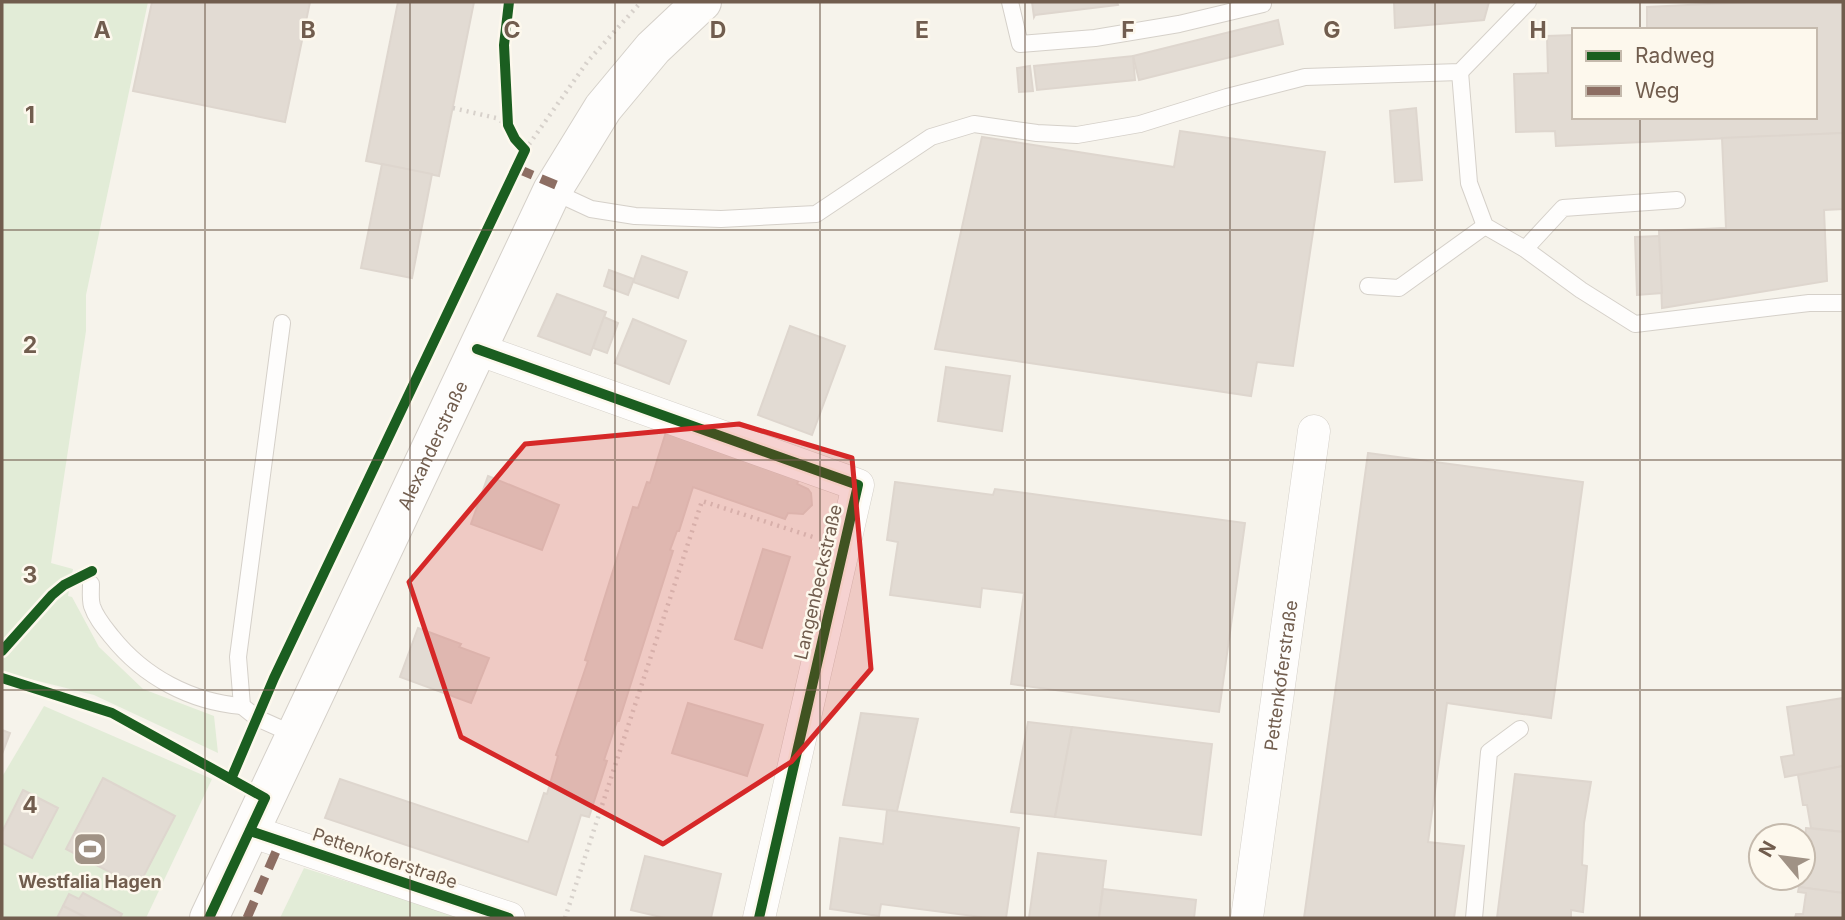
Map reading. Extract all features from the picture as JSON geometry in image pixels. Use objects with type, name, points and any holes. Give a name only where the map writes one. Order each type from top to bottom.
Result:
[{"type":"main road","name":"Alexanderstraße","points":[[209,918],[552,191],[603,108],[653,48],[702,2]]},
{"type":"street","name":"Langenbeckstraße","points":[[477,349],[858,485],[758,918]]},
{"type":"street","name":"Pettenkoferstraße","points":[[1247,918],[1314,431]]},
{"type":"street","name":"Pettenkoferstraße","points":[[250,831],[509,918]]},
{"type":"lane","points":[[1010,2],[1020,44],[1095,38],[1179,24],[1263,4]]},
{"type":"lane","points":[[552,191],[591,209],[635,216],[721,219],[816,214],[932,137],[974,124],[1037,133],[1077,135],[1140,124],[1227,97],[1305,77],[1460,72],[1528,2]]},
{"type":"lane","points":[[1460,72],[1469,183],[1485,226],[1525,249],[1581,290],[1635,324],[1809,303],[1843,303]]},
{"type":"lane","points":[[1525,249],[1563,208],[1677,200]]},
{"type":"lane","points":[[1368,286],[1399,288],[1485,226]]},
{"type":"lane","points":[[242,706],[238,657],[282,323]]},
{"type":"lane","points":[[91,584],[91,603],[97,618],[121,648],[142,667],[186,693],[210,702],[242,706],[257,718],[295,735]]},
{"type":"lane","points":[[1474,918],[1489,752],[1520,729]]},
{"type":"path","points":[[525,150],[588,61],[641,2]]},
{"type":"path","points":[[453,108],[496,118],[508,125]]},
{"type":"path","points":[[565,918],[702,501],[843,547]]},
{"type":"highlighted area","points":[[739,424],[852,458],[871,669],[791,762],[663,844],[461,737],[409,582],[525,444]]},
{"type":"green space","points":[[2,2],[148,2],[86,295],[86,331],[51,563],[73,569],[68,596],[72,597],[99,647],[143,689],[214,716],[218,753],[94,695],[2,672]]},
{"type":"green space","name":"Westfalia Hagen","points":[[44,706],[212,779],[146,918],[2,918],[2,777]]},
{"type":"green space","points":[[304,868],[464,918],[280,918]]},
{"type":"building","points":[[152,2],[310,2],[285,122],[133,91]]},
{"type":"building","points":[[398,2],[474,2],[439,176],[366,161]]},
{"type":"building","points":[[1032,2],[1117,2],[1118,5],[1034,17]]},
{"type":"building","points":[[1394,2],[1489,2],[1484,20],[1395,28]]},
{"type":"building","points":[[1750,2],[1843,2],[1843,133],[1556,146],[1555,131],[1516,132],[1514,74],[1548,73],[1547,36],[1572,35],[1572,119],[1817,119],[1817,28],[1647,28],[1647,7]]},
{"type":"building","points":[[1278,20],[1283,44],[1139,80],[1133,56]]},
{"type":"building","points":[[1133,56],[1135,80],[1037,90],[1034,66]]},
{"type":"building","points":[[1030,66],[1033,91],[1019,92],[1017,68]]},
{"type":"building","points":[[1416,108],[1422,180],[1395,182],[1390,111]]},
{"type":"building","points":[[1180,131],[1325,152],[1293,366],[1257,362],[1251,396],[935,349],[982,137],[1174,167]]},
{"type":"building","points":[[1843,133],[1843,209],[1824,210],[1827,281],[1662,308],[1659,231],[1726,228],[1722,138]]},
{"type":"building","points":[[382,164],[432,174],[412,278],[361,268]]},
{"type":"building","points":[[1659,236],[1662,293],[1637,295],[1635,237]]},
{"type":"building","points":[[642,256],[687,272],[678,298],[633,282]]},
{"type":"building","points":[[609,270],[634,279],[628,295],[604,286]]},
{"type":"building","points":[[557,294],[606,312],[590,355],[538,336]]},
{"type":"building","points":[[604,317],[618,323],[607,353],[593,348]]},
{"type":"building","points":[[633,319],[686,341],[669,384],[615,363]]},
{"type":"building","points":[[790,326],[845,346],[812,435],[758,415]]},
{"type":"building","points":[[946,367],[1010,376],[1002,431],[938,421]]},
{"type":"building","points":[[666,432],[799,479],[797,484],[811,493],[812,505],[803,514],[788,513],[785,519],[693,487],[670,550],[673,551],[604,760],[607,761],[589,817],[581,815],[556,895],[325,818],[340,779],[528,842],[544,793],[547,794],[558,756],[556,755],[588,661],[585,660],[633,507],[638,508],[647,482],[650,483]]},
{"type":"building","points":[[1368,453],[1583,482],[1551,718],[1447,703],[1428,842],[1464,846],[1454,918],[1304,918]]},
{"type":"building","points":[[488,476],[559,505],[542,550],[471,524]]},
{"type":"building","points":[[895,482],[993,495],[995,489],[1245,523],[1219,712],[1011,684],[1024,593],[982,588],[980,607],[890,595],[898,542],[887,540]]},
{"type":"building","points":[[763,549],[790,557],[762,648],[735,639]]},
{"type":"building","points":[[418,628],[489,658],[471,703],[400,677]]},
{"type":"building","points":[[1843,698],[1843,766],[1785,777],[1781,757],[1794,755],[1787,707]]},
{"type":"building","points":[[688,703],[763,725],[747,776],[672,753]]},
{"type":"building","points":[[861,713],[918,719],[897,811],[843,805]]},
{"type":"building","points":[[1028,722],[1072,727],[1055,817],[1011,812]]},
{"type":"building","points":[[1072,727],[1212,744],[1201,835],[1055,817]]},
{"type":"building","points":[[2,730],[10,733],[2,754]]},
{"type":"building","points":[[1843,766],[1843,832],[1817,829],[1817,822],[1810,822],[1807,805],[1803,805],[1798,775]]},
{"type":"building","points":[[1515,774],[1591,782],[1584,823],[1582,865],[1587,866],[1583,912],[1571,910],[1571,918],[1497,918]]},
{"type":"building","points":[[103,778],[175,816],[138,887],[66,849]]},
{"type":"building","points":[[23,790],[58,808],[32,858],[2,843],[2,832]]},
{"type":"building","points":[[887,810],[1019,828],[1006,918],[881,904],[879,916],[830,909],[840,838],[883,844]]},
{"type":"building","points":[[1817,829],[1843,832],[1843,893],[1817,889]]},
{"type":"building","points":[[1038,853],[1106,861],[1099,918],[1029,918]]},
{"type":"building","points":[[645,856],[721,874],[711,918],[665,918],[631,910]]},
{"type":"building","points":[[1103,889],[1196,900],[1194,918],[1099,918]]},
{"type":"building","points":[[1817,889],[1843,893],[1843,918],[1795,918],[1796,914],[1803,914],[1806,893],[1798,892],[1817,892]]},
{"type":"building","points":[[83,893],[122,914],[120,918],[87,918],[63,906],[69,894],[79,899]]},
{"type":"building","points":[[63,906],[87,918],[57,918]]},
{"type":"marked path","points":[[516,168],[556,185]]},
{"type":"marked path","points":[[247,918],[281,840]]},
{"type":"cycle path","points":[[231,779],[274,678],[525,150],[508,125],[504,45],[509,2]]},
{"type":"cycle path","points":[[477,349],[858,485],[759,918]]},
{"type":"cycle path","points":[[2,651],[52,595],[64,585],[92,571]]},
{"type":"cycle path","points":[[2,678],[112,713],[265,798],[209,918]]},
{"type":"cycle path","points":[[250,831],[509,918]]},
{"type":"place","name":"Westfalia Hagen","points":[[90,849]]}]
